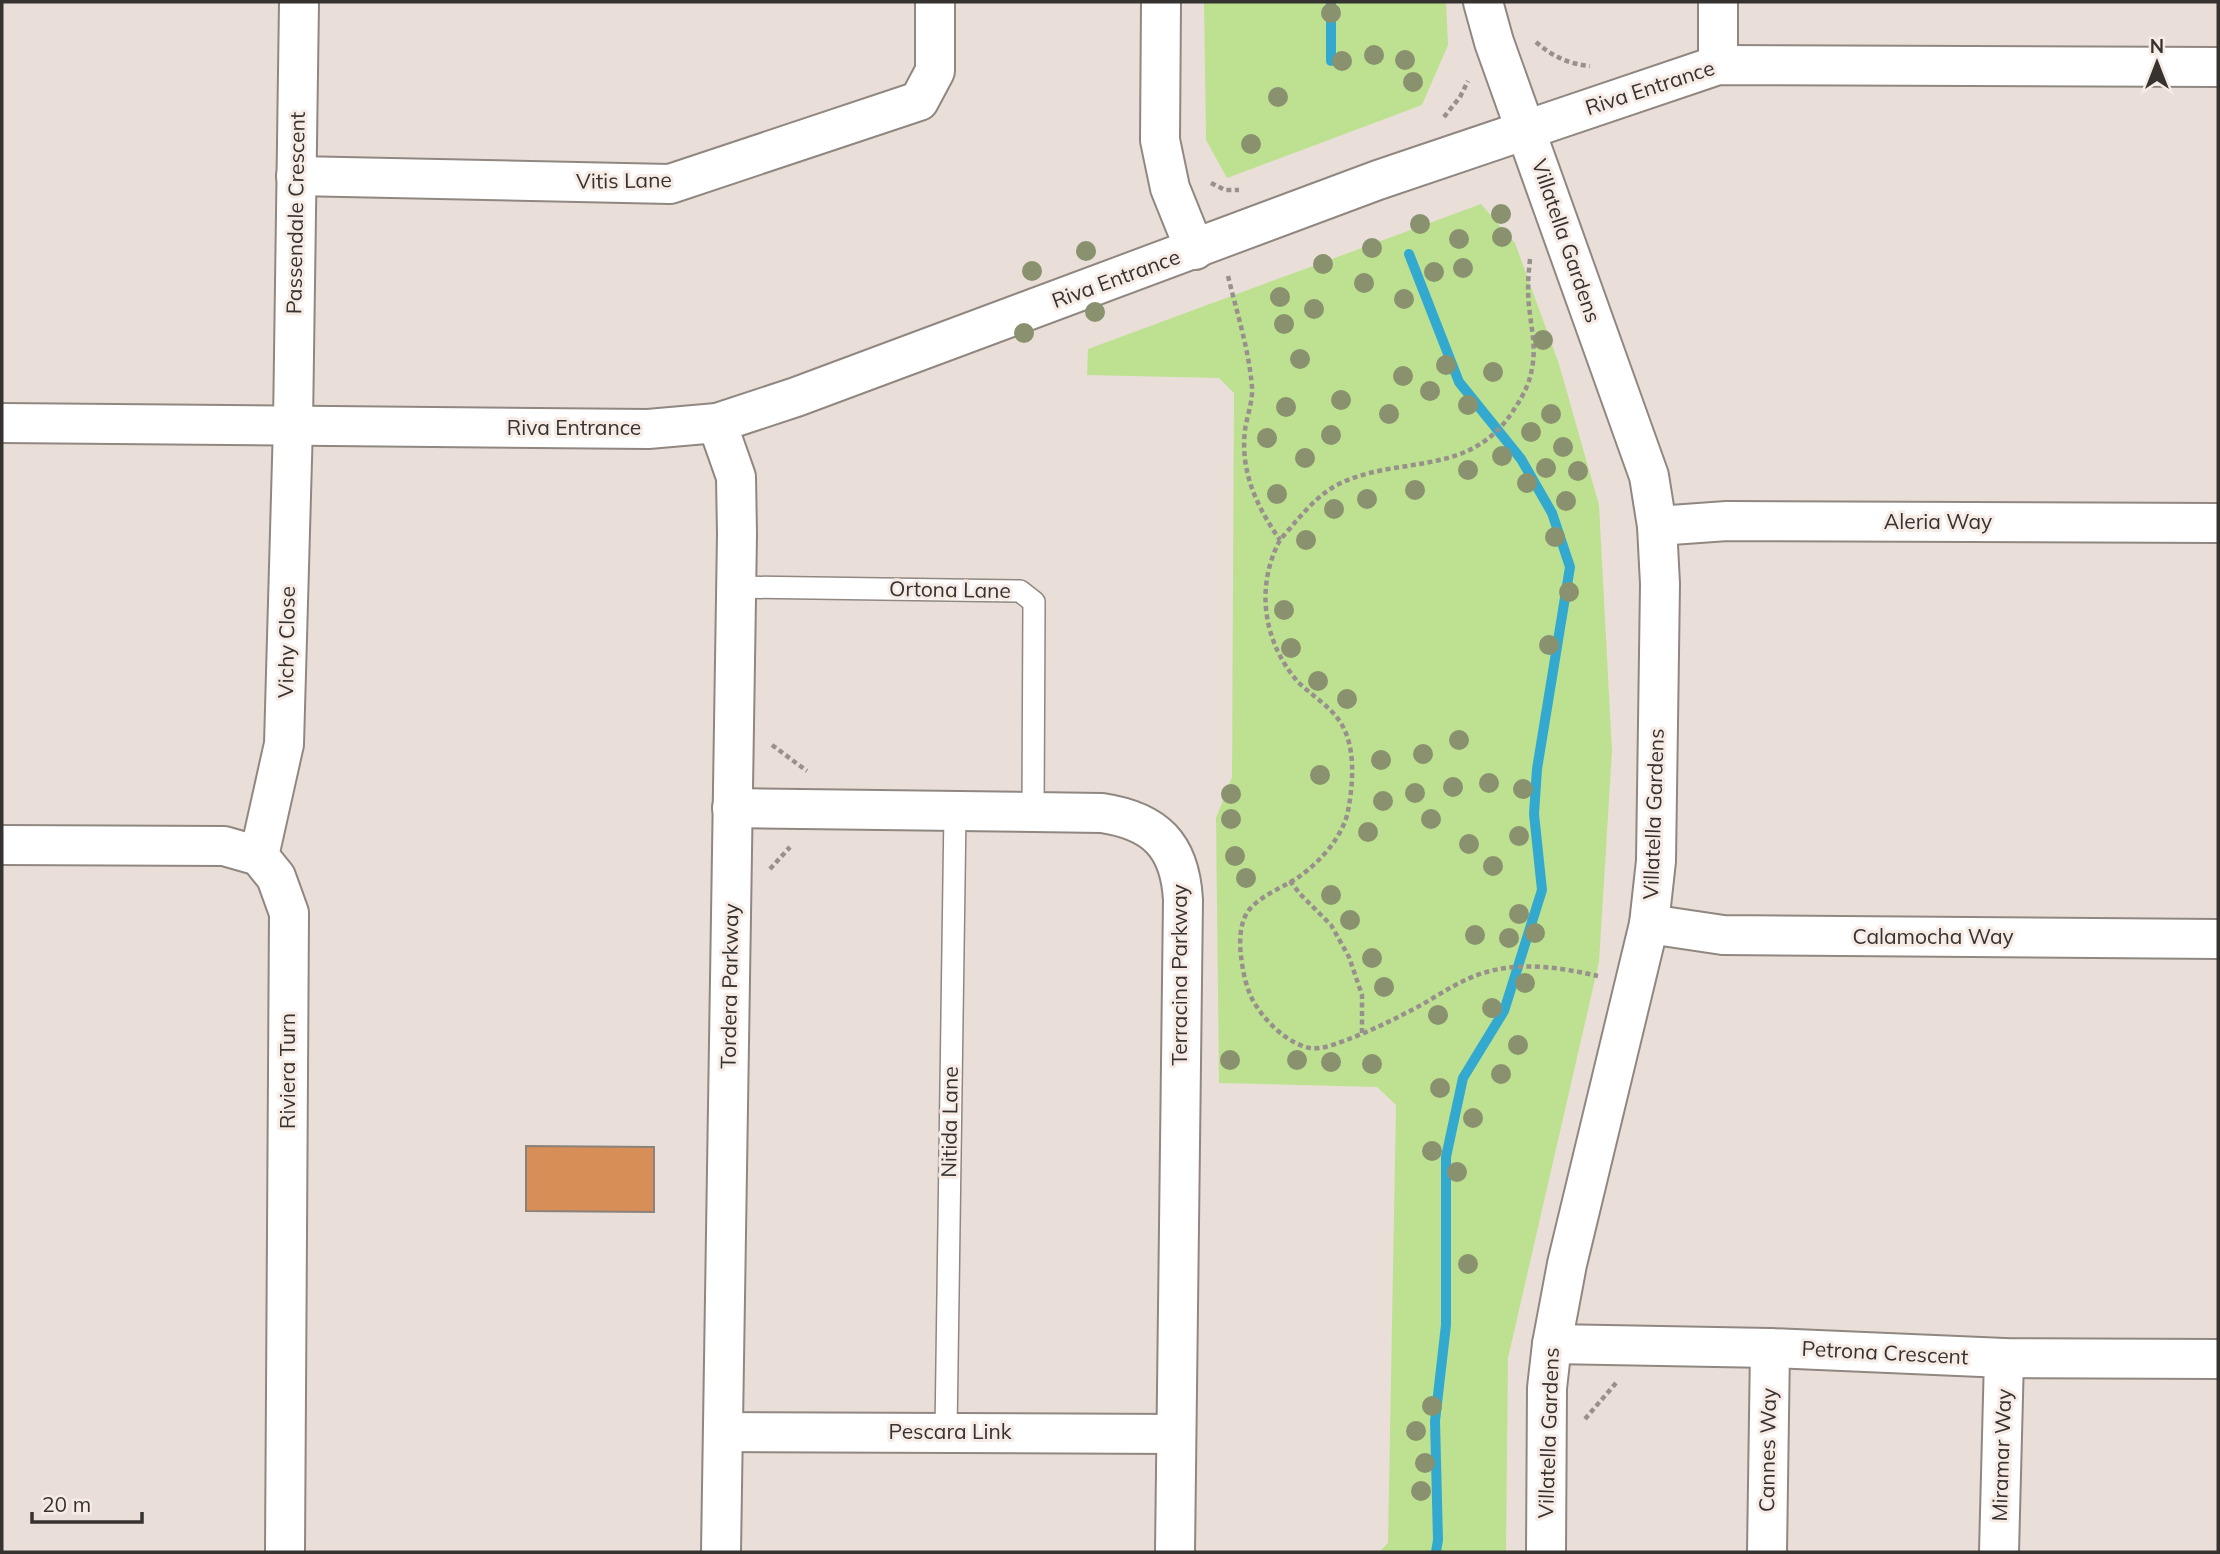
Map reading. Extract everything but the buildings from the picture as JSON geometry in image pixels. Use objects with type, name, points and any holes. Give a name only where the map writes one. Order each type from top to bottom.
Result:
[{"type":"street","name":"Passendale Crescent","points":[[293,425],[299,2]]},
{"type":"street","name":"Vitis Lane","points":[[296,176],[670,184],[919,101],[935,71],[935,2]]},
{"type":"street","points":[[1161,2],[1160,140],[1170,188],[1206,246]]},
{"type":"street","name":"Villatella Gardens","points":[[1483,2],[1494,42],[1527,128],[1649,477],[1657,526],[1660,584],[1656,861],[1649,924],[1567,1264],[1552,1344],[1547,1388],[1546,1552]]},
{"type":"street","points":[[1717,2],[1717,65]]},
{"type":"street","name":"Riva Entrance","points":[[2,423],[648,429],[717,422],[796,397],[1378,180],[1717,65],[2218,67]]},
{"type":"street","name":"Tordera Parkway","points":[[717,422],[736,477],[721,1552]]},
{"type":"street","name":"Vichy Close","points":[[259,856],[284,744],[293,425]]},
{"type":"street","name":"Aleria Way","points":[[1657,526],[1727,521],[2218,523]]},
{"type":"street","name":"Terracina Parkway","points":[[732,808],[1102,813],[1144,824],[1161,839],[1174,857],[1182,879],[1175,1552]]},
{"type":"street","points":[[2,845],[224,846],[259,856]]},
{"type":"street","name":"Riviera Turn","points":[[259,856],[276,877],[289,913],[285,1552]]},
{"type":"street","name":"Calamocha Way","points":[[1649,924],[1723,935],[2218,939]]},
{"type":"street","name":"Petrona Crescent","points":[[1552,1344],[1770,1348],[2004,1358],[2218,1359]]},
{"type":"street","name":"Cannes Way","points":[[1767,1552],[1770,1348]]},
{"type":"street","name":"Miramar Way","points":[[1999,1552],[2004,1358]]},
{"type":"street","name":"Pescara Link","points":[[723,1432],[1176,1434]]},
{"type":"lane","name":"Ortona Lane","points":[[736,587],[1020,590],[1034,602],[1033,813]]},
{"type":"lane","name":"Nitida Lane","points":[[946,1432],[955,811]]},
{"type":"path","points":[[1443,118],[1460,97],[1471,74]]},
{"type":"path","points":[[1202,179],[1226,190],[1246,190]]},
{"type":"path","points":[[1555,209],[1531,250],[1527,285],[1534,346],[1532,370],[1522,397],[1508,419],[1490,438],[1469,451],[1428,464],[1370,474],[1337,485],[1315,500],[1280,540],[1269,570],[1266,592],[1266,617],[1271,637],[1279,657],[1300,683],[1341,722],[1351,756],[1350,798],[1348,816],[1340,834],[1301,875],[1249,910],[1242,927],[1242,963],[1252,999],[1262,1016],[1292,1041],[1311,1048],[1325,1047],[1362,1034],[1458,984],[1492,971],[1537,967],[1608,978],[1634,988]]},
{"type":"path","points":[[1206,246],[1244,342],[1252,390],[1245,432],[1244,456],[1248,481],[1260,508],[1280,540]]},
{"type":"path","points":[[768,743],[807,770],[805,831],[769,871]]},
{"type":"path","points":[[1290,881],[1331,925],[1349,957],[1362,995],[1362,1034]]},
{"type":"green space","points":[[1204,2],[1446,2],[1448,45],[1422,105],[1227,178],[1206,140]]},
{"type":"green space","points":[[1481,204],[1515,243],[1559,364],[1599,505],[1612,751],[1599,962],[1508,1358],[1506,1552],[1379,1552],[1388,1543],[1396,1105],[1377,1087],[1219,1083],[1216,818],[1232,777],[1234,393],[1219,378],[1087,375],[1088,349]]},
{"type":"waterway","points":[[1331,2],[1331,61]]},
{"type":"waterway","points":[[1409,254],[1459,382],[1521,459],[1552,513],[1570,567],[1537,769],[1534,814],[1542,890],[1504,1011],[1463,1078],[1446,1157],[1446,1325],[1435,1421],[1436,1552]]}]
